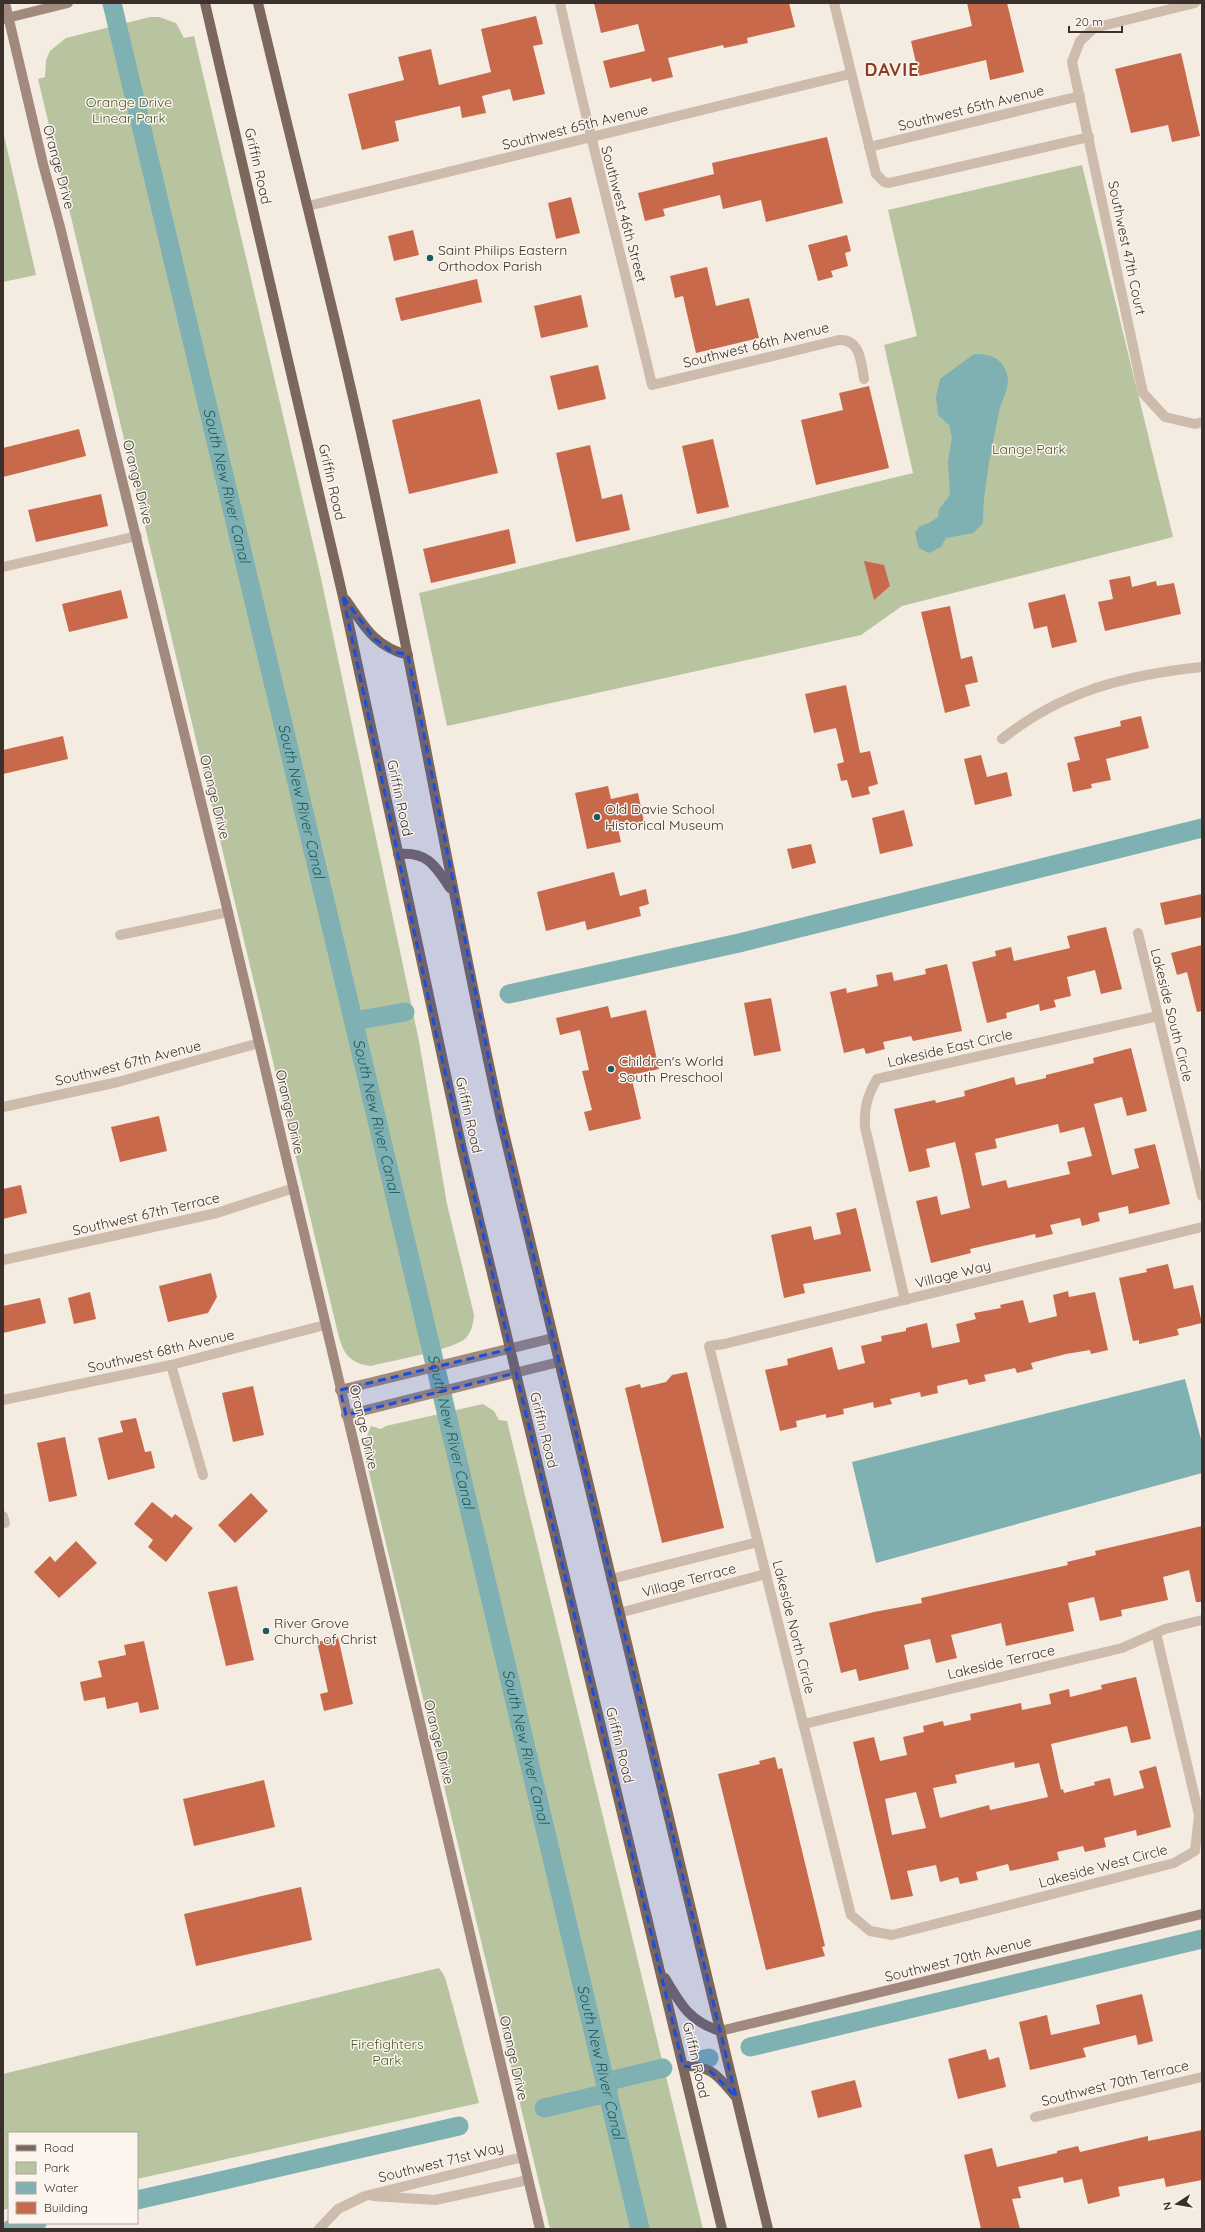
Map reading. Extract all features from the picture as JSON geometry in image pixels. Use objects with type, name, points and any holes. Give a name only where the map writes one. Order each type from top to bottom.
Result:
[{"type":"main road","name":"Griffin Road","points":[[205,3],[343,597],[458,1133],[722,2229]]},
{"type":"main road","name":"Griffin Road","points":[[258,3],[358,418],[408,655],[453,893],[501,1120],[768,2229]]},
{"type":"main road","points":[[343,597],[375,639],[391,651],[408,655]]},
{"type":"main road","points":[[398,854],[412,853],[425,858],[436,867],[453,893]]},
{"type":"main road","points":[[659,1968],[682,2008],[694,2019],[720,2031]]},
{"type":"main road","points":[[683,2066],[696,2066],[708,2069],[718,2076],[736,2097]]},
{"type":"street","name":"Orange Drive","points":[[5,3],[6,18],[42,164],[60,226],[137,536],[228,912],[294,1188],[340,1390],[540,2229]]},
{"type":"street","points":[[6,18],[68,3]]},
{"type":"street","name":"Southwest 46th Street","points":[[560,3],[590,138],[629,286],[652,385]]},
{"type":"street","points":[[834,3],[850,74],[876,174],[884,182],[889,183],[1089,137]]},
{"type":"street","name":"Southwest 47th Court","points":[[1194,3],[1094,28],[1080,41],[1072,62],[1143,393],[1165,417],[1195,424],[1202,422]]},
{"type":"street","name":"Southwest 65th Avenue","points":[[308,206],[850,74]]},
{"type":"street","name":"Southwest 65th Avenue","points":[[869,147],[1080,96]]},
{"type":"street","name":"Southwest 66th Avenue","points":[[652,385],[847,339],[854,343],[860,358],[864,379]]},
{"type":"street","points":[[3,568],[137,536]]},
{"type":"street","points":[[1002,739],[1039,712],[1107,683],[1139,675],[1202,667]]},
{"type":"street","points":[[120,935],[228,912]]},
{"type":"street","name":"Lakeside South Circle","points":[[1138,934],[1202,1196]]},
{"type":"street","name":"Lakeside East Circle","points":[[905,1300],[865,1127],[864,1109],[868,1093],[877,1079],[1158,1016]]},
{"type":"street","name":"Southwest 67th Avenue","points":[[3,1107],[118,1082],[259,1043]]},
{"type":"street","name":"Southwest 67th Terrace","points":[[3,1260],[217,1213],[294,1188]]},
{"type":"street","name":"Village Way","points":[[709,1346],[724,1344],[1202,1228]]},
{"type":"street","name":"Southwest 68th Avenue","points":[[3,1400],[171,1365],[325,1325]]},
{"type":"street","points":[[340,1390],[553,1338]]},
{"type":"street","name":"Lakeside North Circle","points":[[709,1346],[851,1915]]},
{"type":"street","points":[[346,1415],[559,1362]]},
{"type":"street","points":[[171,1365],[203,1475]]},
{"type":"street","name":"Village Terrace","points":[[611,1579],[758,1542]]},
{"type":"street","name":"Village Terrace","points":[[619,1613],[766,1574]]},
{"type":"street","name":"Lakeside Terrace","points":[[804,1724],[1122,1648],[1156,1633],[1202,1620]]},
{"type":"street","name":"Lakeside West Circle","points":[[851,1915],[870,1931],[892,1935],[1174,1863],[1195,1851],[1198,1815],[1156,1633]]},
{"type":"street","name":"Southwest 70th Avenue","points":[[720,2031],[1202,1914]]},
{"type":"street","name":"Southwest 70th Terrace","points":[[1035,2117],[1202,2077]]},
{"type":"street","name":"Southwest 71st Way","points":[[319,2229],[338,2209],[365,2196],[523,2157]]},
{"type":"street","name":"Southwest 71st Way","points":[[365,2196],[435,2200],[528,2180]]},
{"type":"highlighted area","points":[[343,597],[375,639],[391,651],[408,655],[501,1120],[736,2097],[708,2069],[683,2066],[516,1373],[346,1415],[340,1390],[510,1349],[434,1025]]},
{"type":"green space","name":"Orange Drive Linear Park","points":[[150,17],[159,17],[176,23],[184,38],[194,36],[319,569],[419,1041],[447,1204],[474,1315],[470,1333],[459,1343],[421,1355],[371,1366],[354,1361],[349,1357],[342,1345],[337,1330],[38,79],[45,77],[46,60],[50,51],[66,38]]},
{"type":"green space","points":[[3,131],[36,275],[3,282]]},
{"type":"green space","name":"Lange Park","points":[[1082,165],[1173,537],[902,606],[861,635],[447,726],[419,593],[913,473],[884,345],[917,336],[888,210]]},
{"type":"green space","points":[[483,1404],[494,1411],[499,1420],[507,1421],[703,2229],[550,2229],[365,1456],[364,1443],[371,1426],[381,1429],[386,1426]]},
{"type":"green space","name":"Firefighters Park","points":[[439,1968],[445,1977],[479,2103],[138,2179],[138,2132],[8,2132],[8,2208],[3,2210],[3,2074]]},
{"type":"water","points":[[974,354],[988,355],[997,359],[1003,366],[1008,376],[1006,392],[1000,407],[988,467],[983,509],[983,523],[973,533],[946,538],[941,547],[929,553],[919,548],[915,533],[920,526],[929,523],[938,517],[939,509],[950,495],[948,462],[952,437],[949,425],[938,415],[936,397],[940,379]]},
{"type":"water","points":[[1185,1379],[1202,1443],[1202,1473],[876,1563],[852,1462]]},
{"type":"building","points":[[594,3],[789,3],[795,27],[747,38],[748,43],[724,48],[723,45],[668,58],[673,77],[652,82],[651,78],[610,88],[603,61],[645,51],[638,24],[601,33]]},
{"type":"building","points":[[967,3],[1007,3],[1024,72],[990,80],[986,60],[919,76],[911,41],[972,26]]},
{"type":"building","points":[[536,16],[543,44],[533,46],[545,94],[513,101],[510,89],[482,96],[486,113],[462,118],[460,106],[395,121],[399,141],[362,150],[348,94],[404,80],[398,57],[431,49],[439,85],[491,72],[481,29]]},
{"type":"building","points":[[1181,53],[1200,136],[1172,142],[1168,125],[1131,133],[1115,69]]},
{"type":"building","points":[[827,137],[843,203],[766,222],[761,200],[723,209],[720,195],[663,209],[665,216],[645,221],[638,193],[714,174],[712,163]]},
{"type":"building","points":[[571,197],[580,233],[556,239],[548,203]]},
{"type":"building","points":[[413,230],[419,255],[394,261],[388,236]]},
{"type":"building","points":[[847,235],[851,251],[845,253],[848,266],[831,271],[833,277],[818,281],[808,245]]},
{"type":"building","points":[[707,267],[716,306],[749,298],[759,338],[696,353],[683,296],[675,298],[670,276]]},
{"type":"building","points":[[477,279],[482,302],[401,321],[395,298]]},
{"type":"building","points":[[581,295],[588,327],[541,338],[534,306]]},
{"type":"building","points":[[598,365],[606,399],[558,410],[550,376]]},
{"type":"building","points":[[869,386],[889,468],[816,485],[801,420],[843,410],[839,393]]},
{"type":"building","points":[[480,399],[498,473],[409,494],[392,420]]},
{"type":"building","points":[[79,429],[86,456],[3,477],[3,448]]},
{"type":"building","points":[[713,439],[729,507],[697,514],[682,446]]},
{"type":"building","points":[[590,445],[602,499],[622,494],[630,530],[576,542],[556,453]]},
{"type":"building","points":[[101,494],[108,526],[36,542],[28,510]]},
{"type":"building","points":[[509,529],[516,563],[431,583],[423,549]]},
{"type":"building","points":[[864,561],[884,565],[890,586],[874,600]]},
{"type":"building","points":[[1130,576],[1132,587],[1156,581],[1157,586],[1174,583],[1181,614],[1105,631],[1098,602],[1113,599],[1109,580]]},
{"type":"building","points":[[121,590],[128,618],[69,632],[62,604]]},
{"type":"building","points":[[1065,594],[1077,642],[1052,648],[1047,626],[1034,629],[1028,603]]},
{"type":"building","points":[[950,606],[961,659],[972,656],[978,682],[965,685],[970,706],[945,713],[921,612]]},
{"type":"building","points":[[846,685],[860,753],[870,751],[878,784],[868,787],[870,794],[852,798],[847,780],[841,781],[837,764],[844,762],[836,728],[814,733],[805,694]]},
{"type":"building","points":[[1141,716],[1149,748],[1106,759],[1111,780],[1091,784],[1092,788],[1073,792],[1067,763],[1080,760],[1074,737],[1121,726],[1120,721]]},
{"type":"building","points":[[63,736],[68,759],[3,774],[3,750]]},
{"type":"building","points":[[981,755],[987,777],[1007,772],[1012,796],[975,805],[964,759]]},
{"type":"building","points":[[608,786],[611,799],[638,793],[644,822],[618,828],[621,842],[587,849],[575,793]]},
{"type":"building","points":[[904,810],[913,846],[880,854],[872,818]]},
{"type":"building","points":[[811,844],[816,863],[792,869],[787,849]]},
{"type":"building","points":[[614,872],[620,896],[646,889],[649,904],[639,907],[641,916],[587,930],[585,921],[546,931],[537,892]]},
{"type":"building","points":[[1202,894],[1202,917],[1165,925],[1160,903]]},
{"type":"building","points":[[1106,927],[1122,989],[1101,994],[1095,970],[1067,977],[1071,996],[1054,1000],[1056,1007],[1040,1011],[1039,1004],[1006,1013],[1007,1018],[987,1023],[972,962],[996,956],[995,951],[1011,947],[1014,961],[1070,948],[1067,936]]},
{"type":"building","points":[[1202,945],[1202,1011],[1197,1012],[1187,972],[1177,975],[1171,953]]},
{"type":"building","points":[[947,964],[962,1031],[913,1041],[911,1036],[883,1042],[885,1049],[866,1054],[864,1048],[844,1053],[830,992],[846,988],[847,993],[878,986],[876,975],[892,972],[894,981],[926,974],[925,969]]},
{"type":"building","points":[[771,998],[781,1051],[754,1056],[744,1003]]},
{"type":"building","name":"Children's World South Preschool","points":[[608,1006],[611,1018],[646,1010],[659,1069],[631,1075],[641,1119],[589,1131],[584,1112],[592,1110],[582,1071],[589,1070],[580,1030],[560,1035],[556,1018]]},
{"type":"building","points":[[1131,1048],[1147,1111],[1127,1116],[1122,1097],[1094,1104],[1112,1175],[1139,1168],[1134,1149],[1155,1144],[1170,1204],[1129,1214],[1128,1206],[1098,1213],[1100,1221],[1082,1226],[1080,1218],[1050,1225],[1053,1234],[1036,1238],[1035,1234],[970,1249],[971,1253],[931,1263],[916,1201],[937,1196],[941,1215],[970,1208],[960,1162],[955,1142],[926,1149],[930,1167],[909,1172],[894,1109],[935,1100],[936,1103],[965,1096],[964,1091],[1014,1077],[1016,1085],[1046,1078],[1046,1075],[1094,1063],[1093,1058]],"holes":[[[1058,1124],[1060,1133],[1084,1127],[1092,1156],[1067,1162],[1070,1174],[1008,1188],[1006,1180],[982,1186],[975,1153],[997,1148],[995,1139]]]},
{"type":"building","points":[[159,1116],[167,1151],[120,1162],[111,1127]]},
{"type":"building","points":[[21,1185],[27,1213],[3,1219],[3,1189]]},
{"type":"building","points":[[856,1208],[871,1271],[803,1284],[805,1293],[784,1298],[771,1235],[811,1226],[814,1240],[841,1234],[836,1213]]},
{"type":"building","points":[[1168,1264],[1174,1289],[1193,1285],[1202,1323],[1177,1329],[1179,1335],[1139,1344],[1139,1340],[1133,1341],[1119,1278],[1147,1272],[1146,1269]]},
{"type":"building","points":[[211,1273],[217,1297],[208,1313],[168,1322],[159,1286]]},
{"type":"building","points":[[1068,1291],[1069,1297],[1095,1292],[1108,1350],[1091,1354],[1090,1350],[1066,1354],[1031,1363],[1033,1369],[1017,1373],[1015,1368],[984,1375],[986,1381],[969,1385],[967,1379],[937,1386],[938,1393],[921,1397],[920,1392],[890,1399],[892,1404],[874,1408],[873,1402],[843,1409],[844,1414],[826,1418],[826,1414],[796,1421],[797,1427],[780,1431],[765,1370],[788,1365],[787,1359],[832,1347],[838,1370],[865,1363],[861,1346],[882,1341],[881,1336],[906,1331],[906,1328],[927,1323],[932,1348],[960,1342],[956,1324],[976,1319],[974,1313],[1001,1308],[1000,1305],[1023,1300],[1029,1323],[1057,1316],[1053,1295]]},
{"type":"building","points":[[90,1292],[96,1319],[74,1324],[68,1298]]},
{"type":"building","points":[[40,1298],[46,1323],[3,1333],[3,1306]]},
{"type":"building","points":[[687,1372],[724,1528],[662,1543],[625,1388],[640,1384],[641,1388],[666,1382],[672,1375]]},
{"type":"building","points":[[253,1386],[264,1435],[233,1442],[222,1393]]},
{"type":"building","points":[[136,1418],[145,1452],[151,1451],[155,1468],[108,1480],[98,1438],[123,1432],[120,1421]]},
{"type":"building","points":[[65,1437],[77,1496],[49,1502],[37,1443]]},
{"type":"building","points":[[251,1493],[268,1511],[235,1543],[218,1525]]},
{"type":"building","points":[[152,1502],[172,1518],[175,1514],[193,1528],[166,1562],[148,1547],[153,1540],[134,1524]]},
{"type":"building","points":[[1202,1526],[1202,1602],[1196,1602],[1189,1570],[1163,1577],[1168,1600],[1121,1610],[1122,1616],[1100,1621],[1094,1597],[1068,1603],[1074,1631],[1006,1646],[1001,1623],[951,1635],[957,1658],[936,1663],[930,1639],[904,1645],[909,1669],[859,1681],[856,1669],[841,1673],[829,1623],[874,1612],[922,1603],[921,1598],[1068,1565],[1067,1562],[1096,1555],[1095,1551]]},
{"type":"building","points":[[76,1541],[97,1563],[59,1598],[34,1572],[50,1556],[55,1562]]},
{"type":"building","points":[[237,1586],[254,1660],[226,1666],[208,1592]]},
{"type":"building","points":[[338,1637],[353,1704],[324,1711],[320,1694],[328,1692],[317,1642]]},
{"type":"building","points":[[144,1641],[159,1709],[140,1713],[138,1702],[107,1709],[105,1697],[84,1701],[80,1682],[102,1677],[98,1661],[126,1655],[124,1645]]},
{"type":"building","points":[[1136,1677],[1151,1739],[1131,1743],[1127,1726],[1051,1744],[1061,1790],[1063,1789],[1064,1793],[1095,1785],[1094,1782],[1110,1778],[1114,1796],[1144,1788],[1139,1771],[1156,1766],[1171,1827],[1137,1836],[1136,1830],[1104,1838],[1106,1847],[1085,1852],[1083,1846],[1057,1852],[1059,1860],[1010,1871],[1008,1864],[976,1872],[978,1880],[960,1884],[958,1877],[940,1882],[936,1865],[907,1871],[913,1896],[891,1900],[853,1742],[874,1737],[880,1761],[907,1755],[903,1737],[924,1732],[923,1726],[943,1721],[944,1726],[971,1720],[970,1714],[1021,1703],[1022,1710],[1051,1704],[1049,1694],[1069,1689],[1070,1697],[1102,1689],[1101,1685]],"holes":[[[1014,1762],[1015,1768],[1039,1763],[1048,1797],[990,1810],[989,1805],[940,1818],[933,1788],[957,1783],[955,1775]],[[916,1792],[926,1828],[892,1835],[885,1799]]]},
{"type":"building","points":[[775,1757],[778,1769],[782,1768],[825,1946],[822,1947],[825,1956],[766,1970],[718,1774],[760,1764],[759,1761]]},
{"type":"building","points":[[264,1780],[275,1827],[194,1846],[183,1799]]},
{"type":"building","points":[[301,1887],[312,1940],[196,1966],[184,1914]]},
{"type":"building","points":[[1142,1994],[1153,2041],[1138,2045],[1136,2035],[1083,2048],[1086,2057],[1030,2070],[1019,2022],[1047,2015],[1051,2035],[1100,2024],[1096,2005]]},
{"type":"building","points":[[986,2049],[989,2060],[999,2057],[1006,2087],[958,2099],[948,2059]]},
{"type":"building","points":[[855,2080],[862,2107],[818,2118],[811,2091]]},
{"type":"building","points":[[1202,2130],[1202,2180],[1166,2187],[1164,2178],[1118,2187],[1120,2196],[1088,2204],[1082,2179],[1064,2183],[1063,2177],[1018,2187],[1021,2198],[1012,2199],[1020,2229],[981,2229],[964,2155],[992,2148],[997,2167],[1057,2153],[1057,2151],[1078,2146],[1080,2152],[1148,2136],[1148,2141]]},
{"type":"waterway","name":"South New River Canal","points":[[112,3],[640,2229]]},
{"type":"waterway","points":[[509,994],[739,943],[1202,828]]},
{"type":"waterway","points":[[354,1021],[405,1012]]},
{"type":"waterway","points":[[750,2047],[1202,1939]]},
{"type":"waterway","points":[[704,2059],[709,2058]]},
{"type":"waterway","points":[[605,2082],[663,2068]]},
{"type":"waterway","points":[[544,2108],[608,2093]]},
{"type":"waterway","points":[[138,2200],[459,2126]]},
{"type":"waterway","points":[[11,2229],[33,2224]]},
{"type":"place","name":"Saint Philips Eastern Orthodox Parish","points":[[430,258]]},
{"type":"place","name":"Old Davie School Historical Museum","points":[[597,817]]},
{"type":"place","name":"Children's World South Preschool","points":[[611,1069]]},
{"type":"place","name":"River Grove Church of Christ","points":[[266,1631]]},
{"type":"district","name":"DAVIE","points":[[892,70]]}]
